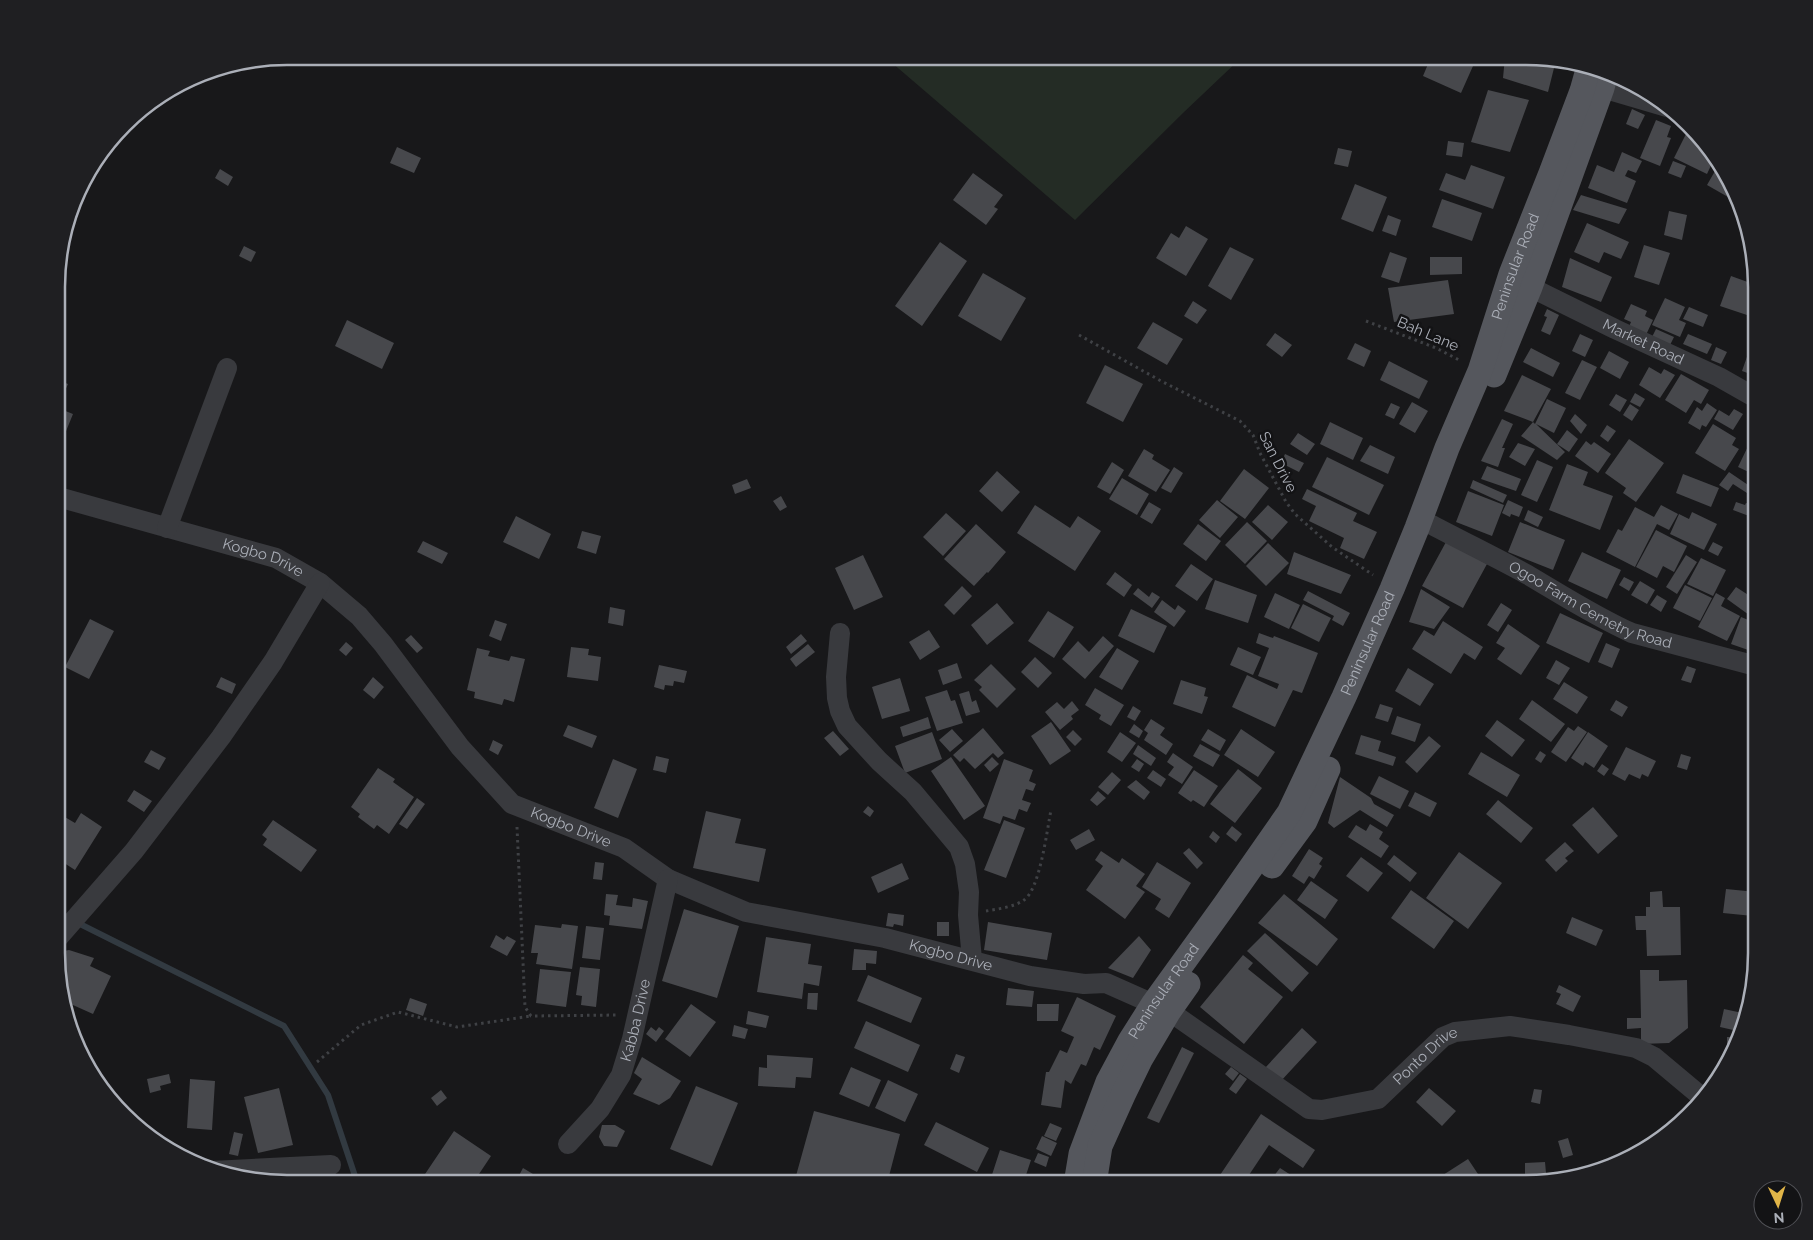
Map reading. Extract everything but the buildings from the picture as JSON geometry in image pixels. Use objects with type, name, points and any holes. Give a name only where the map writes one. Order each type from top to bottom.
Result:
[{"type":"main road","name":"Peninsular Road","points":[[1095,1175],[1100,1146],[1162,1007],[1224,906],[1289,812],[1344,697],[1392,589],[1447,448],[1480,371],[1511,274],[1551,173],[1587,74]]},
{"type":"main road","name":"Peninsular Road","points":[[1078,1175],[1081,1154],[1108,1082],[1130,1041],[1162,1007],[1305,821],[1432,525],[1530,287],[1604,80]]},
{"type":"street","points":[[1604,80],[1628,90]]},
{"type":"street","name":"Market Road","points":[[1530,287],[1614,329],[1719,377],[1748,393]]},
{"type":"street","points":[[167,528],[227,368]]},
{"type":"street","name":"Kogbo Drive","points":[[65,499],[276,558],[320,582],[359,616],[460,747],[512,804],[624,848],[668,879],[746,912],[885,938],[1030,976],[1084,984],[1106,983],[1162,1007]]},
{"type":"street","name":"Ogoo Farm Cemetry Road","points":[[1432,525],[1632,633],[1748,664]]},
{"type":"street","points":[[65,930],[134,851],[221,737],[273,662],[320,582]]},
{"type":"street","points":[[840,633],[836,676],[840,711],[848,726],[878,761],[912,792],[959,847],[965,864],[972,960]]},
{"type":"street","name":"Kabba Drive","points":[[568,1144],[600,1109],[621,1076],[627,1058],[668,879]]},
{"type":"street","name":"Ponto Drive","points":[[1162,1007],[1310,1109],[1322,1110],[1378,1099],[1443,1037],[1455,1032],[1510,1026],[1636,1048],[1654,1057],[1698,1093]]},
{"type":"street","points":[[239,1170],[330,1165]]},
{"type":"path","name":"Bah Lane","points":[[1366,321],[1436,348],[1480,371]]},
{"type":"path","name":"San Drive","points":[[1079,335],[1161,381],[1240,421],[1253,435],[1260,453],[1286,502],[1295,514],[1332,547],[1392,589]]},
{"type":"path","points":[[512,804],[518,829],[525,1007],[531,1016]]},
{"type":"path","points":[[968,915],[1005,907],[1025,899],[1037,880],[1051,810]]},
{"type":"path","points":[[317,1062],[360,1025],[398,1012],[457,1027],[531,1016],[637,1015]]},
{"type":"shaded area","points":[[894,65],[1234,65],[1075,220]]},
{"type":"waterway","points":[[65,916],[284,1026],[328,1095],[355,1175]]}]
